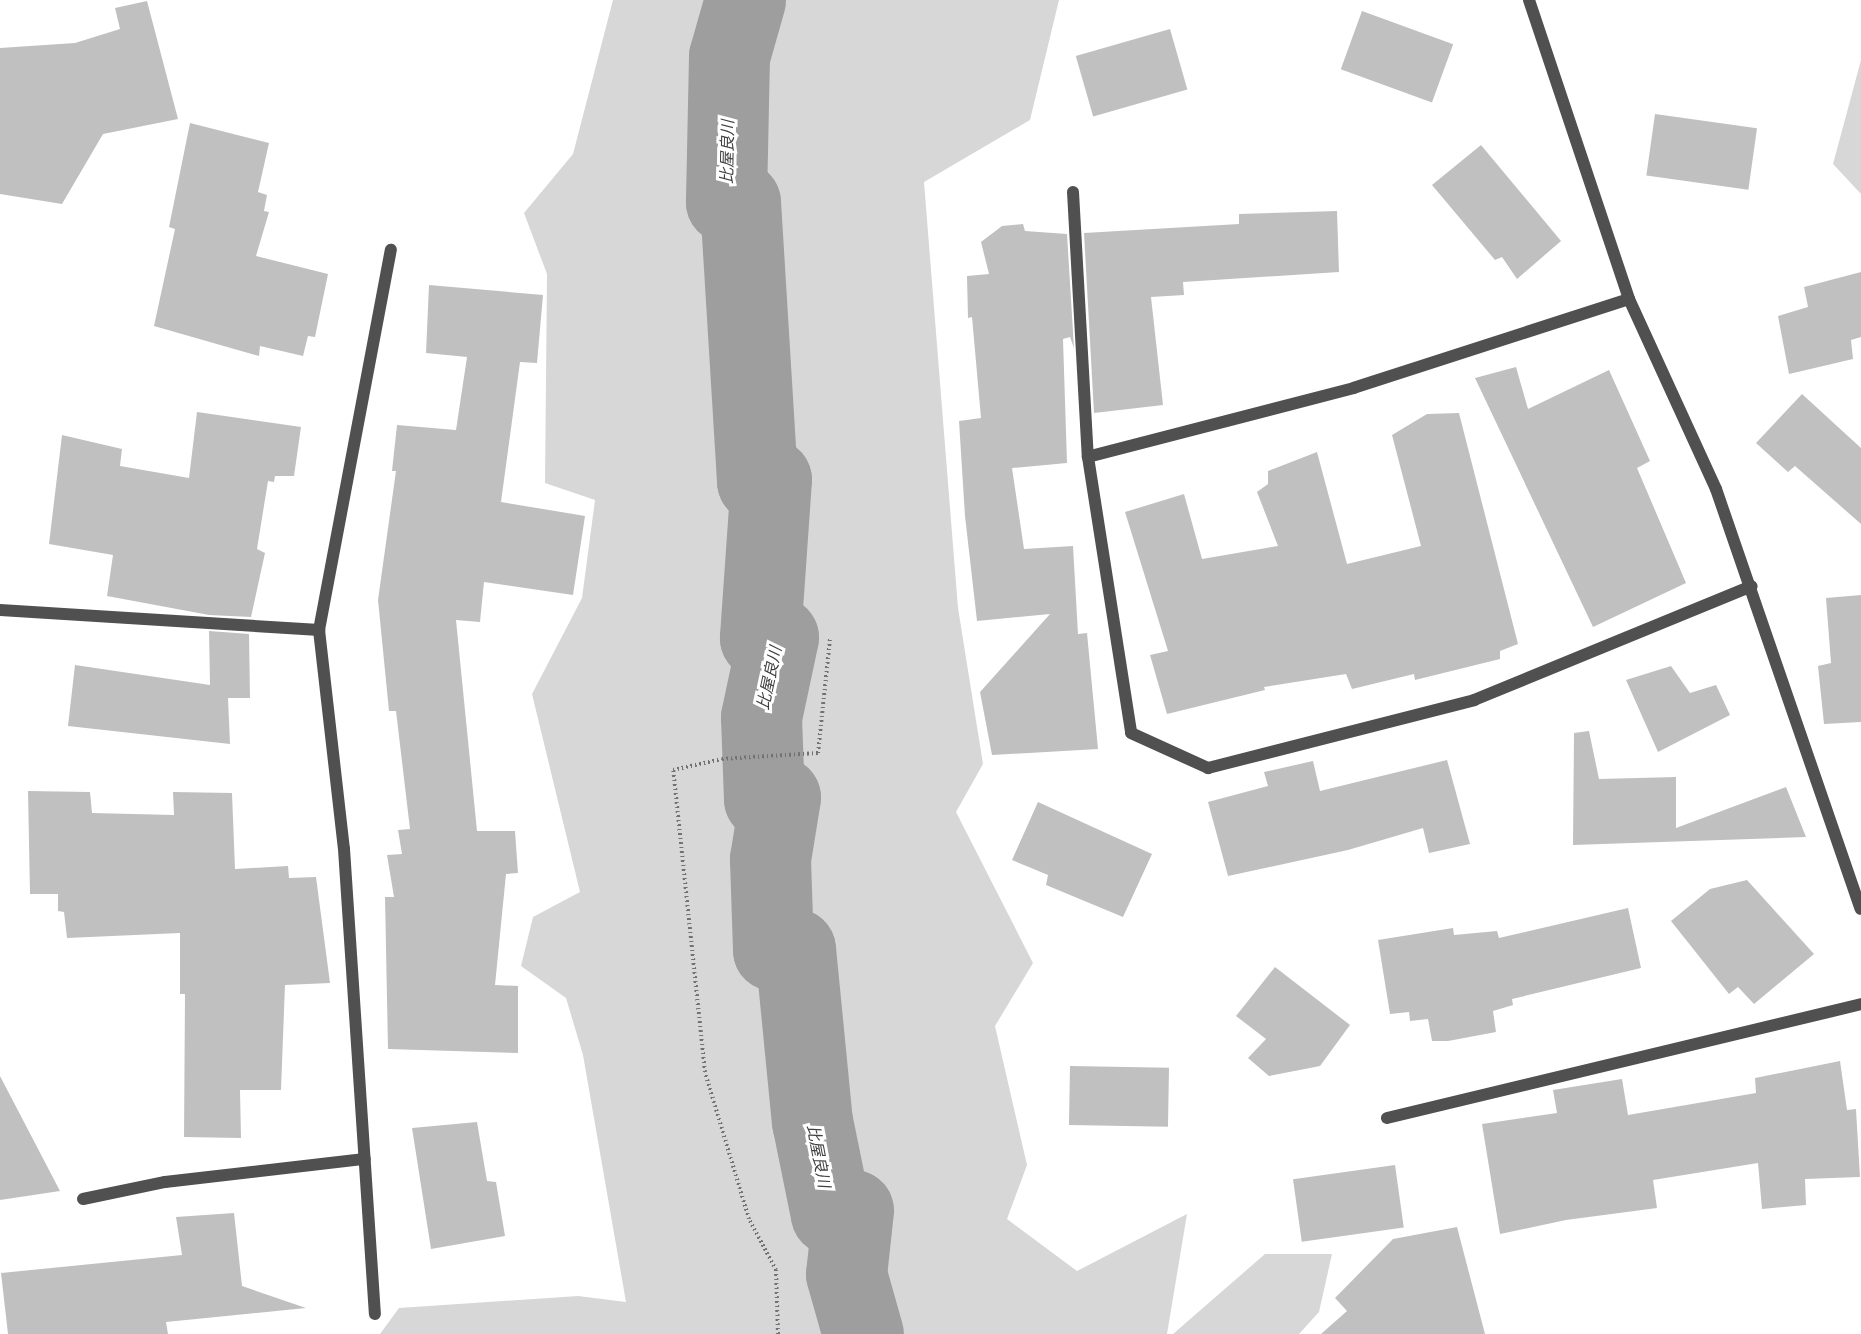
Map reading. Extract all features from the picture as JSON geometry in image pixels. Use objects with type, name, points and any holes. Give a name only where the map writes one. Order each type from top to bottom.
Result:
[{"type":"street","points":[[1529,0],[1629,298],[1716,489],[1752,586],[1861,909]]},
{"type":"street","points":[[1073,192],[1088,457],[1131,733],[1208,768],[1474,700],[1752,586]]},
{"type":"street","points":[[375,1314],[344,849],[319,630],[391,250]]},
{"type":"street","points":[[1088,457],[1354,388],[1629,298]]},
{"type":"street","points":[[0,610],[319,630]]},
{"type":"street","points":[[1388,1118],[1861,1004]]},
{"type":"street","points":[[83,1199],[165,1182],[365,1159]]},
{"type":"path","points":[[778,1334],[776,1270],[749,1219],[705,1072],[674,770],[722,759],[818,753],[830,638]]},
{"type":"shaded area","points":[[613,0],[1059,0],[1030,120],[924,182],[958,608],[983,764],[956,812],[1033,963],[995,1026],[1027,1165],[1007,1219],[1077,1271],[1187,1214],[1167,1334],[380,1334],[399,1308],[578,1296],[626,1302],[583,1055],[566,998],[521,966],[533,917],[580,892],[532,694],[582,598],[595,500],[545,483],[547,274],[524,213],[573,154]]},
{"type":"shaded area","points":[[1861,60],[1861,194],[1833,164]]},
{"type":"shaded area","points":[[1265,1254],[1332,1254],[1319,1312],[1299,1334],[1173,1334]]},
{"type":"building","points":[[147,1],[178,119],[103,134],[62,204],[0,194],[0,48],[75,43],[120,29],[115,8]]},
{"type":"building","points":[[1362,11],[1453,44],[1432,102],[1341,69]]},
{"type":"building","points":[[1170,29],[1187,90],[1093,117],[1076,56]]},
{"type":"building","points":[[1655,114],[1757,128],[1748,190],[1646,175]]},
{"type":"building","points":[[190,123],[269,143],[258,192],[267,195],[264,211],[269,212],[256,256],[328,274],[315,337],[308,336],[303,356],[260,346],[259,356],[154,326],[175,229],[169,227]]},
{"type":"building","points":[[1481,145],[1561,241],[1517,279],[1502,257],[1495,260],[1432,185]]},
{"type":"building","points":[[1337,211],[1339,272],[1183,282],[1184,295],[1151,297],[1163,405],[1094,413],[1084,233],[1239,224],[1239,214]]},
{"type":"building","points":[[1023,224],[1025,231],[1067,234],[1074,348],[1070,337],[1063,339],[1067,463],[1012,468],[1024,549],[1073,546],[1078,634],[1087,633],[1098,749],[992,755],[980,692],[1050,614],[977,621],[965,516],[959,421],[981,418],[972,317],[968,318],[967,276],[989,274],[981,242],[1002,226]]},
{"type":"building","points":[[1861,272],[1861,337],[1851,340],[1853,359],[1789,374],[1778,316],[1808,307],[1804,287]]},
{"type":"building","points":[[429,285],[543,295],[537,363],[520,362],[501,502],[585,516],[573,595],[484,582],[480,622],[456,620],[477,831],[515,831],[518,873],[506,874],[495,985],[518,986],[518,1053],[388,1049],[385,897],[394,897],[387,855],[402,854],[398,830],[410,829],[396,711],[389,711],[378,600],[396,471],[392,471],[397,425],[456,430],[467,357],[426,353]]},
{"type":"building","points":[[1516,367],[1528,409],[1609,370],[1650,461],[1637,468],[1686,583],[1593,627],[1475,378]]},
{"type":"building","points":[[1802,394],[1861,448],[1861,524],[1795,466],[1788,472],[1756,443]]},
{"type":"building","points":[[197,412],[301,427],[294,476],[275,476],[274,482],[268,481],[257,549],[265,553],[251,617],[209,615],[107,596],[113,555],[49,544],[62,435],[122,449],[120,466],[189,478]]},
{"type":"building","points":[[1459,413],[1518,644],[1500,651],[1500,659],[1415,680],[1414,674],[1352,689],[1346,674],[1264,687],[1265,690],[1167,714],[1150,655],[1168,651],[1125,512],[1184,494],[1202,559],[1278,546],[1257,492],[1268,484],[1268,471],[1317,452],[1347,564],[1421,546],[1392,435],[1427,414]]},
{"type":"building","points":[[1861,595],[1861,722],[1824,724],[1818,666],[1831,663],[1826,598]]},
{"type":"building","points":[[209,631],[249,634],[250,698],[228,698],[230,744],[68,726],[75,665],[210,685]]},
{"type":"building","points":[[1671,666],[1690,693],[1716,685],[1730,715],[1658,752],[1626,680]]},
{"type":"building","points":[[1589,731],[1599,779],[1676,777],[1676,828],[1786,787],[1806,837],[1573,845],[1574,733]]},
{"type":"building","points":[[1447,760],[1470,844],[1429,853],[1423,828],[1348,850],[1228,876],[1208,802],[1268,786],[1264,772],[1313,761],[1320,791]]},
{"type":"building","points":[[28,791],[90,792],[92,813],[174,815],[173,792],[232,793],[235,869],[288,866],[289,878],[316,877],[330,983],[285,985],[281,1090],[240,1090],[241,1138],[184,1137],[185,994],[180,994],[180,933],[67,938],[64,912],[58,911],[58,894],[30,894]]},
{"type":"building","points":[[1038,802],[1152,854],[1123,917],[1046,885],[1048,875],[1012,860]]},
{"type":"building","points":[[1747,880],[1814,954],[1754,1004],[1738,987],[1729,994],[1671,921],[1710,889]]},
{"type":"building","points":[[1628,908],[1641,968],[1512,999],[1513,1005],[1493,1011],[1496,1032],[1448,1041],[1432,1041],[1428,1019],[1410,1021],[1409,1012],[1390,1014],[1378,940],[1453,928],[1454,935],[1497,931],[1499,938]]},
{"type":"building","points":[[1275,967],[1350,1025],[1320,1066],[1269,1076],[1248,1058],[1266,1039],[1236,1016]]},
{"type":"building","points":[[1840,1061],[1847,1110],[1856,1109],[1860,1177],[1805,1179],[1806,1205],[1762,1209],[1758,1163],[1653,1180],[1657,1208],[1566,1220],[1500,1234],[1482,1124],[1557,1113],[1553,1090],[1622,1079],[1628,1115],[1756,1093],[1755,1078]]},
{"type":"building","points":[[1070,1066],[1169,1068],[1168,1127],[1069,1125]]},
{"type":"building","points":[[0,1076],[60,1191],[0,1200]]},
{"type":"building","points":[[477,1122],[487,1181],[496,1182],[505,1236],[431,1249],[412,1128]]},
{"type":"building","points":[[1395,1165],[1404,1227],[1302,1242],[1293,1179]]},
{"type":"building","points":[[234,1213],[242,1286],[306,1308],[166,1322],[168,1334],[8,1334],[1,1273],[182,1255],[176,1217]]},
{"type":"building","points":[[1457,1227],[1485,1334],[1321,1334],[1347,1311],[1335,1298],[1393,1239]]},
{"type":"waterway","name":"比屋良川","points":[[745,0],[729,56],[726,202],[740,202],[757,481],[771,479],[760,638],[778,637],[761,717],[764,799],[780,797],[770,859],[773,950],[795,949],[812,1121],[831,1214],[853,1210],[846,1274],[863,1334]]}]
